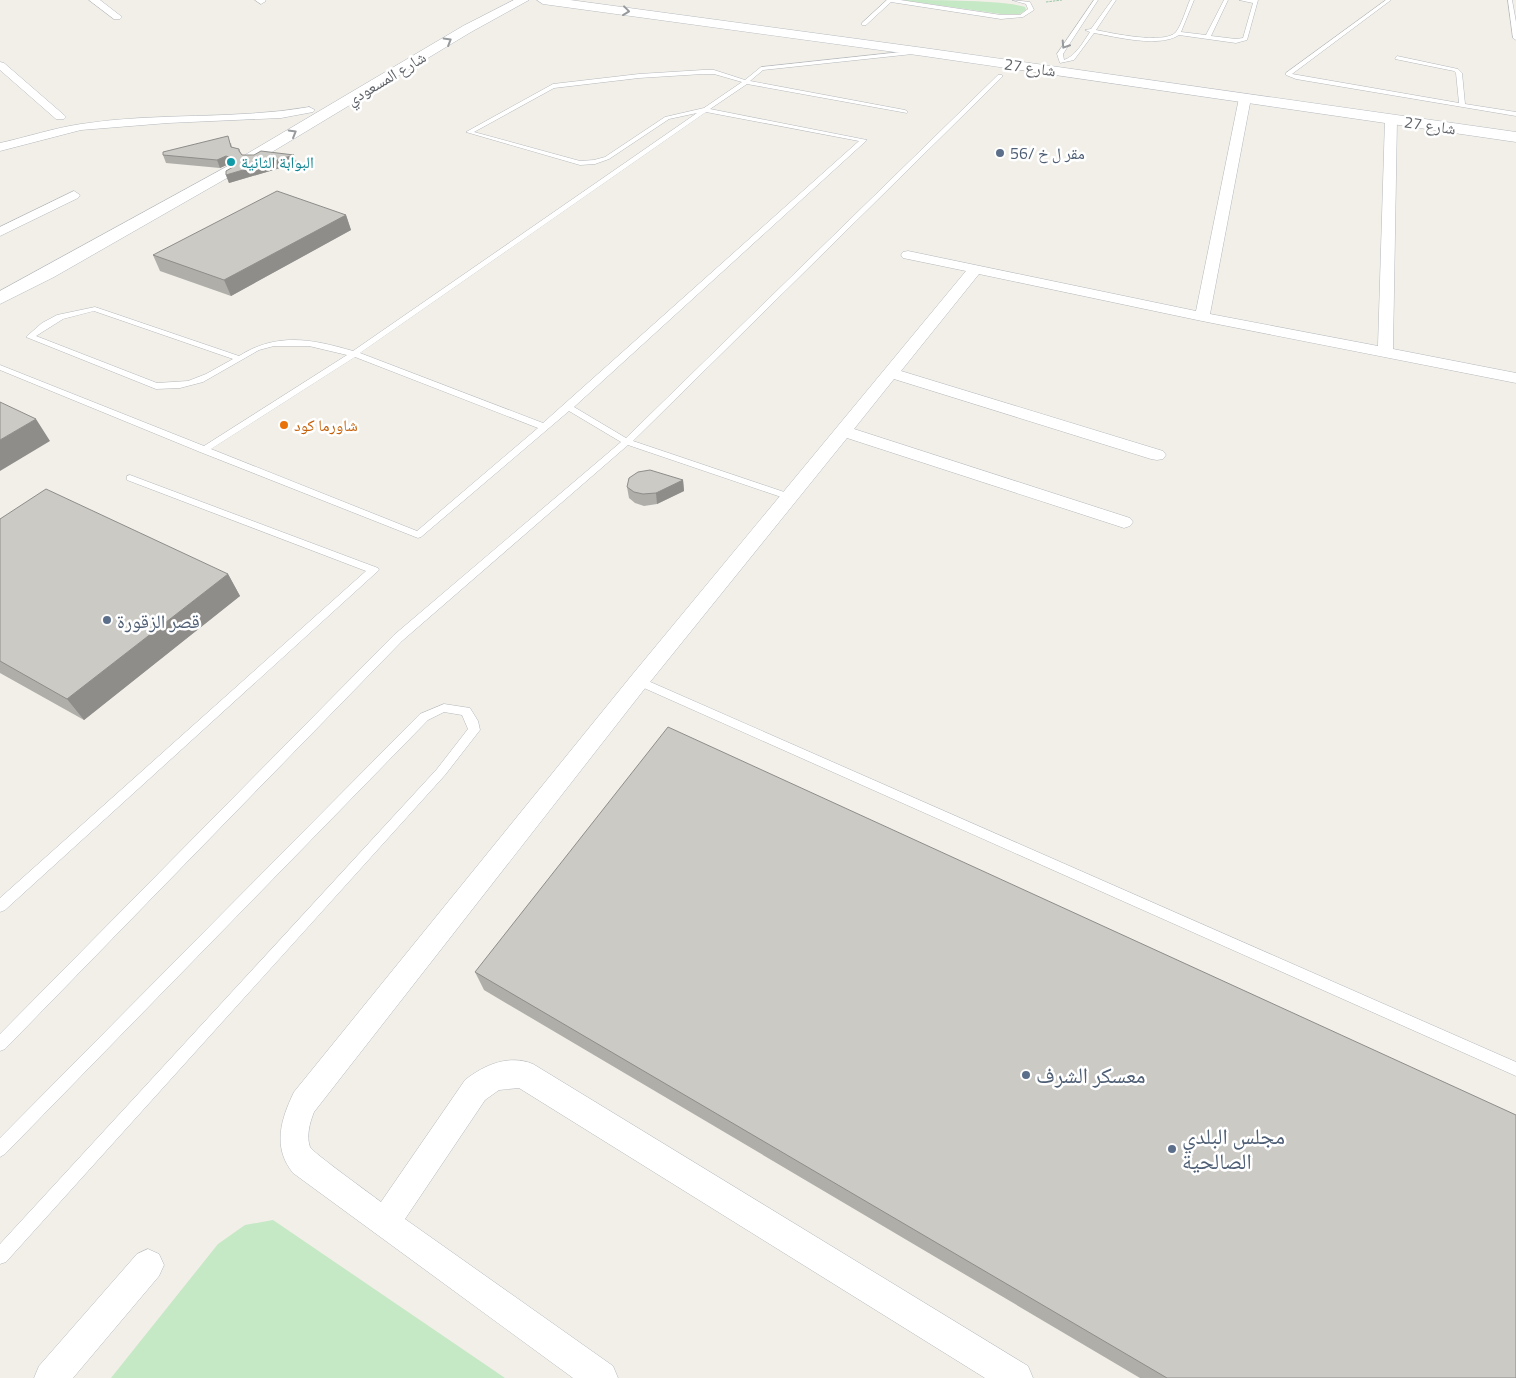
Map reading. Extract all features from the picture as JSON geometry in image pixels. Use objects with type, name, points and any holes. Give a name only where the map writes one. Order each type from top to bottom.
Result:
[{"type":"main road","name":"شارع المسعودي","points":[[484,5],[282,126],[246,153],[467,29],[523,0]]},
{"type":"main road","name":"شارع 27","points":[[543,0],[924,52],[1060,67]]},
{"type":"main road","name":"شارع 27","points":[[629,0],[1060,67],[1516,128]]},
{"type":"main road","name":"شارع 27","points":[[1174,83],[1245,98],[1516,137]]},
{"type":"main road","points":[[0,282],[66,250],[210,167]]},
{"type":"main road","points":[[0,298],[48,273],[228,171]]},
{"type":"street","points":[[94,0],[117,17]]},
{"type":"street","points":[[0,65],[60,116]]},
{"type":"street","points":[[1202,316],[1245,98]]},
{"type":"street","points":[[0,147],[80,127],[281,115],[310,110]]},
{"type":"street","points":[[1385,353],[1391,119]]},
{"type":"street","points":[[151,122],[160,124],[262,120],[277,122],[282,126]]},
{"type":"street","points":[[0,232],[74,195]]},
{"type":"street","points":[[908,255],[1516,378]]},
{"type":"street","points":[[602,1378],[385,1224],[322,1175],[308,1169],[294,1145],[294,1130],[297,1116],[304,1102],[639,681],[975,270]]},
{"type":"street","points":[[891,373],[1157,455]]},
{"type":"street","points":[[844,431],[1124,522]]},
{"type":"street","points":[[385,1224],[475,1090],[486,1081],[498,1075],[523,1074],[1016,1378]]},
{"type":"street","points":[[50,1378],[148,1265]]},
{"type":"lane","points":[[864,24],[890,0],[1001,17],[1021,16],[1031,10],[1028,3],[1014,0]]},
{"type":"lane","points":[[1060,67],[1060,54],[1096,0]]},
{"type":"lane","points":[[1060,67],[1075,56],[1114,0]]},
{"type":"lane","points":[[1076,28],[1160,40],[1172,38],[1178,33],[1192,0]]},
{"type":"lane","points":[[1208,37],[1226,0]]},
{"type":"lane","points":[[1178,33],[1233,40],[1245,39],[1255,1],[1241,0]]},
{"type":"lane","points":[[1389,0],[1288,74],[1296,77],[1516,114]]},
{"type":"lane","points":[[1510,0],[1516,38]]},
{"type":"lane","points":[[203,450],[354,354],[746,82],[761,69],[924,52]]},
{"type":"lane","points":[[1397,58],[1456,70],[1459,73],[1462,105]]},
{"type":"lane","points":[[0,367],[418,535],[568,407],[864,140],[704,110],[667,118],[607,158],[594,162],[580,163],[469,132],[554,86],[577,82],[714,72],[746,82],[905,112]]},
{"type":"lane","points":[[0,1044],[398,638],[627,442],[832,238],[1000,76]]},
{"type":"lane","points":[[240,359],[95,309],[73,311],[47,322],[30,337],[156,386],[178,387],[199,381],[240,359],[261,346],[293,343],[321,344],[354,354],[545,427]]},
{"type":"lane","points":[[568,407],[627,442],[790,497]]},
{"type":"lane","points":[[0,906],[374,570],[130,478]]},
{"type":"lane","points":[[639,681],[1516,1069]]},
{"type":"lane","points":[[0,1149],[424,717],[448,706],[466,711],[472,721],[474,730],[441,772],[0,1256]]},
{"type":"green space","points":[[902,0],[1001,3],[1025,7],[1026,10],[1020,14],[1001,14]]},
{"type":"green space","points":[[273,1220],[505,1378],[111,1378],[218,1244],[245,1225]]},
{"type":"building","points":[[228,136],[231,147],[239,149],[242,155],[254,155],[261,151],[294,155],[226,175],[226,171],[233,167],[235,162],[232,158],[226,156],[217,160],[163,155],[163,152]]},
{"type":"building","points":[[277,191],[346,215],[224,280],[153,255]]},
{"type":"building","points":[[0,402],[36,419],[0,440]]},
{"type":"building","points":[[650,470],[683,480],[656,493],[643,494],[634,492],[627,487],[629,478],[638,472]]},
{"type":"building","points":[[46,489],[228,574],[67,699],[0,661],[0,519]]},
{"type":"building","points":[[668,727],[1516,1115],[1516,1378],[1167,1378],[475,972]]},
{"type":"place","name":"مقر ل خ /56","points":[[1000,153]]},
{"type":"place","name":"البوابة الثانية","points":[[231,162]]},
{"type":"place","name":"شاورما كود","points":[[284,425]]},
{"type":"place","name":"قصر الزقورة","points":[[107,620]]},
{"type":"place","name":"معسكر الشرف","points":[[1026,1075]]},
{"type":"place","name":"مجلس البلدي الصالحية","points":[[1172,1149]]}]
